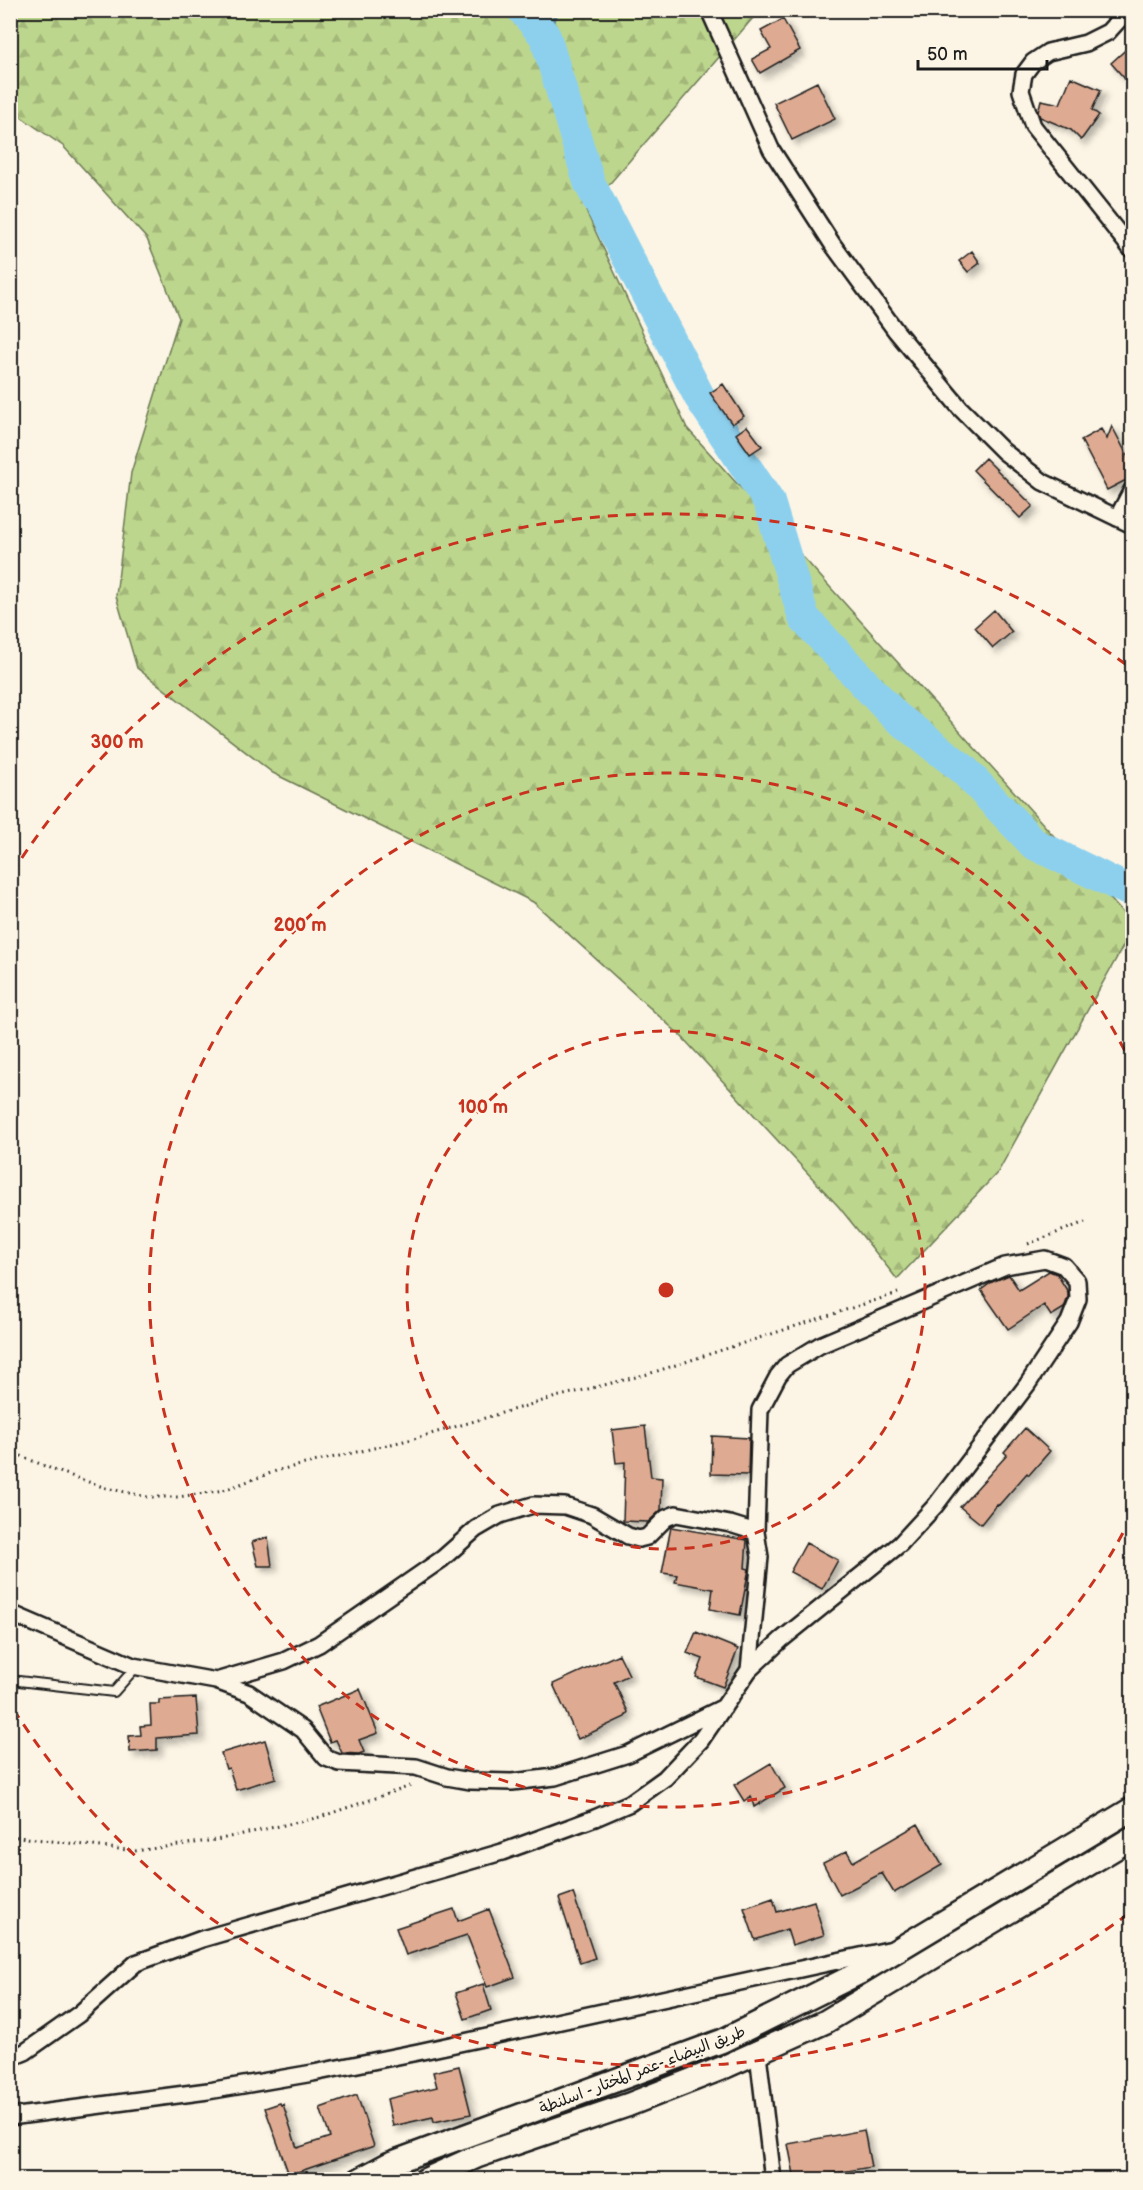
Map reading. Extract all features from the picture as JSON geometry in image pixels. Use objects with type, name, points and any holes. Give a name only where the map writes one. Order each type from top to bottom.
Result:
[{"type":"main road","name":"طريق البيضاء -عمر المختار - اسلنطة","points":[[359,2180],[389,2164],[722,2041],[859,1973],[1132,1809]]},
{"type":"main road","name":"طريق البيضاء -عمر المختار - اسلنطة","points":[[425,2180],[478,2156],[627,2105],[758,2054],[844,2011],[1132,1838]]},
{"type":"street","points":[[709,10],[771,149],[833,245],[896,331],[960,408],[1003,451],[1043,482],[1132,525]]},
{"type":"street","points":[[1128,10],[1108,32],[1086,43],[1048,52],[1033,62],[1024,74],[1021,91],[1033,126],[1132,250]]},
{"type":"street","points":[[1118,518],[1132,490]]},
{"type":"street","points":[[10,2058],[25,2052],[79,2014],[136,1963],[202,1939],[502,1852],[630,1803],[665,1778],[702,1740],[749,1670],[781,1640],[900,1544],[935,1506],[1027,1385],[1069,1322],[1078,1299],[1077,1281],[1064,1266],[1045,1259],[1005,1266],[820,1344],[787,1365],[778,1376],[760,1410],[756,1532],[760,1557],[749,1670]]},
{"type":"street","points":[[216,1681],[284,1661],[319,1644],[442,1559],[476,1529],[501,1515],[533,1505],[565,1506],[592,1515],[628,1536],[639,1539],[646,1537],[666,1518],[676,1514],[730,1524],[756,1532]]},
{"type":"street","points":[[10,1613],[137,1666],[216,1681],[249,1693],[303,1730],[326,1758],[339,1763],[416,1767],[433,1771],[447,1778],[470,1781],[512,1782],[555,1777],[628,1754],[726,1706]]},
{"type":"street","points":[[10,2117],[208,2091],[313,2073],[905,1946]]},
{"type":"street","points":[[758,2054],[773,2180]]},
{"type":"lane","points":[[10,1680],[114,1692],[137,1666]]},
{"type":"path","points":[[1020,1247],[1085,1222]]},
{"type":"path","points":[[10,1451],[54,1470],[106,1488],[148,1497],[178,1497],[224,1490],[279,1470],[417,1438],[556,1396],[648,1374],[899,1292]]},
{"type":"path","points":[[10,1836],[135,1851],[216,1840],[320,1817],[408,1787],[433,1771]]},
{"type":"green space","points":[[11,11],[759,11],[586,211],[687,428],[1132,923],[1132,930],[998,1172],[897,1279],[839,1207],[681,1036],[533,902],[273,773],[137,668],[116,596],[131,473],[179,318],[147,239],[63,146],[11,110]]},
{"type":"building","points":[[783,19],[800,50],[760,73],[752,59],[771,49],[761,31]]},
{"type":"building","points":[[1132,44],[1132,87],[1111,63]]},
{"type":"building","points":[[1071,77],[1101,90],[1092,110],[1099,115],[1081,140],[1071,130],[1040,117],[1038,112],[1041,100],[1060,104]]},
{"type":"building","points":[[817,82],[835,119],[792,140],[774,103]]},
{"type":"building","points":[[972,251],[980,263],[968,272],[959,261]]},
{"type":"building","points":[[723,384],[744,416],[732,424],[710,393]]},
{"type":"building","points":[[747,426],[762,446],[750,454],[736,434]]},
{"type":"building","points":[[1112,426],[1132,465],[1132,477],[1107,490],[1081,440],[1101,429],[1107,439]]},
{"type":"building","points":[[985,458],[1033,506],[1020,518],[973,470]]},
{"type":"building","points":[[994,610],[1012,632],[993,648],[975,627]]},
{"type":"building","points":[[1049,1271],[1057,1274],[1068,1292],[1064,1308],[1051,1316],[1044,1305],[1008,1329],[981,1290],[992,1282],[1009,1275],[1019,1290]]},
{"type":"building","points":[[645,1426],[651,1477],[662,1478],[661,1510],[648,1522],[623,1521],[625,1462],[616,1463],[612,1430]]},
{"type":"building","points":[[1025,1428],[1050,1451],[999,1505],[997,1504],[981,1524],[960,1507],[1007,1455],[1004,1452]]},
{"type":"building","points":[[712,1436],[749,1438],[748,1475],[711,1474]]},
{"type":"building","points":[[671,1527],[747,1540],[745,1568],[749,1569],[740,1615],[710,1609],[713,1589],[675,1582],[677,1575],[662,1573]]},
{"type":"building","points":[[268,1537],[272,1566],[258,1566],[252,1542]]},
{"type":"building","points":[[806,1543],[838,1560],[822,1589],[790,1572]]},
{"type":"building","points":[[696,1632],[738,1649],[723,1687],[696,1677],[703,1659],[687,1653]]},
{"type":"building","points":[[619,1654],[629,1675],[614,1682],[628,1712],[625,1717],[578,1739],[553,1684]]},
{"type":"building","points":[[360,1689],[378,1733],[359,1740],[364,1752],[342,1753],[336,1740],[330,1742],[316,1707]]},
{"type":"building","points":[[196,1698],[199,1735],[157,1738],[157,1750],[130,1752],[129,1736],[141,1735],[140,1726],[151,1725],[150,1704],[159,1704],[159,1700]]},
{"type":"building","points":[[265,1740],[276,1778],[236,1790],[221,1753]]},
{"type":"building","points":[[771,1763],[785,1788],[754,1807],[751,1796],[744,1801],[734,1785]]},
{"type":"building","points":[[918,1824],[942,1865],[894,1893],[882,1873],[840,1895],[823,1863],[847,1851],[853,1862]]},
{"type":"building","points":[[573,1893],[595,1958],[580,1963],[559,1898]]},
{"type":"building","points":[[773,1898],[777,1912],[814,1901],[824,1935],[792,1945],[787,1929],[755,1940],[744,1908]]},
{"type":"building","points":[[454,1909],[458,1921],[489,1909],[515,1977],[487,1987],[467,1935],[406,1955],[396,1928]]},
{"type":"building","points":[[483,1984],[491,2010],[465,2019],[456,1993]]},
{"type":"building","points":[[459,2066],[471,2114],[434,2122],[433,2117],[393,2126],[387,2099],[437,2087],[433,2072]]},
{"type":"building","points":[[357,2095],[374,2146],[289,2175],[265,2108],[283,2104],[297,2148],[330,2137],[320,2108]]},
{"type":"building","points":[[864,2130],[871,2167],[795,2180],[788,2144]]},
{"type":"waterway","points":[[523,10],[545,36],[589,182],[699,396],[769,502],[804,618],[894,715],[962,768],[1034,844],[1132,892]]},
{"type":"waterway","points":[[545,36],[558,10]]}]
